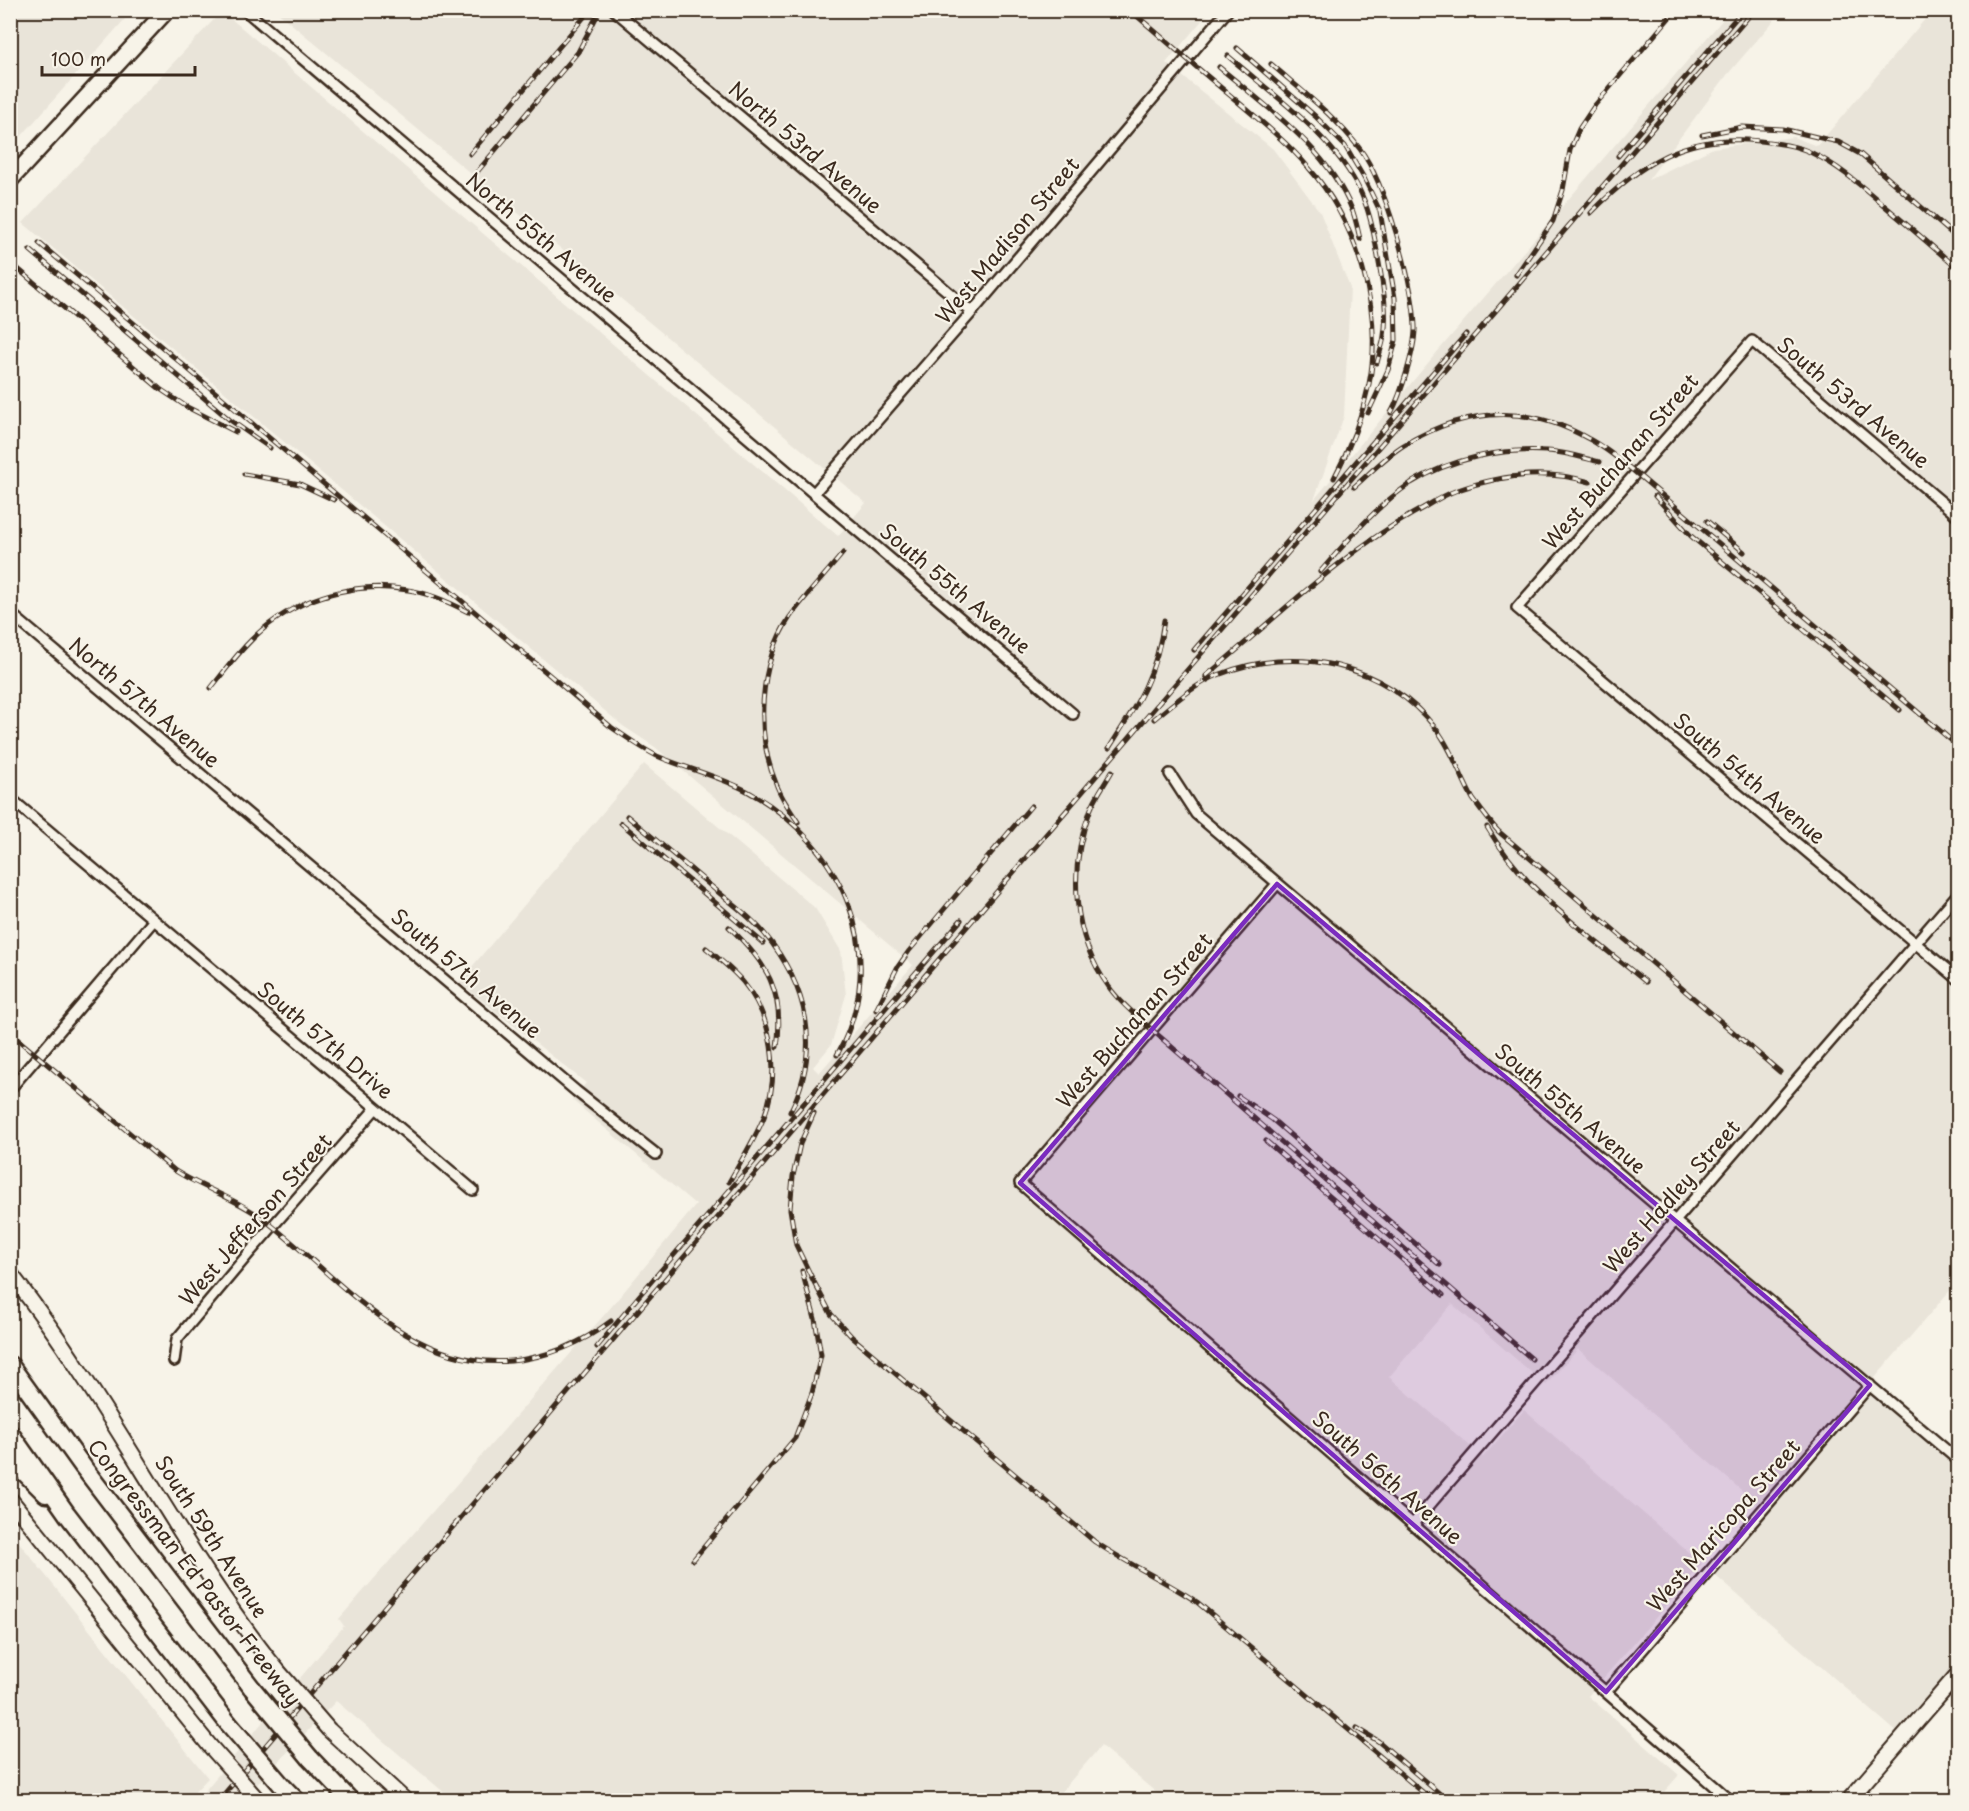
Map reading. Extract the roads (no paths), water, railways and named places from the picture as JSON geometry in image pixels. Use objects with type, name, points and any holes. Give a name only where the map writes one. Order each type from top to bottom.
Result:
[{"type":"highway","name":"Congressman Ed Pastor Freeway","points":[[10,1365],[84,1468],[252,1688],[310,1758],[350,1800]]},
{"type":"highway","points":[[10,1433],[67,1514],[228,1723],[291,1795]]},
{"type":"highway","points":[[10,1458],[67,1514]]},
{"type":"main road","points":[[10,180],[167,10]]},
{"type":"main road","name":"South 59th Avenue","points":[[10,1273],[79,1370],[229,1607],[278,1671],[329,1730],[405,1800]]},
{"type":"main road","points":[[10,1499],[209,1745],[258,1800]]},
{"type":"main road","points":[[1849,1800],[1959,1674]]},
{"type":"street","name":"North 55th Avenue","points":[[245,10],[814,493]]},
{"type":"street","name":"North 53rd Avenue","points":[[614,10],[972,312]]},
{"type":"street","name":"West Madison Street","points":[[814,493],[972,312],[1228,10]]},
{"type":"street","name":"South 53rd Avenue","points":[[1752,341],[1959,516]]},
{"type":"street","name":"West Buchanan Street","points":[[1517,608],[1752,341]]},
{"type":"street","name":"South 55th Avenue","points":[[814,493],[1073,714]]},
{"type":"street","name":"South 54th Avenue","points":[[1517,608],[1959,979]]},
{"type":"street","name":"North 57th Avenue","points":[[10,613],[255,819]]},
{"type":"street","name":"South 55th Avenue","points":[[1170,774],[1196,814],[1959,1460]]},
{"type":"street","name":"South 57th Drive","points":[[10,798],[473,1190]]},
{"type":"street","name":"South 57th Avenue","points":[[255,819],[576,1091],[656,1154]]},
{"type":"street","name":"West Buchanan Street","points":[[1020,1183],[1277,884]]},
{"type":"street","name":"West Hadley Street","points":[[1413,1524],[1959,894]]},
{"type":"street","points":[[10,1089],[154,920]]},
{"type":"street","name":"West Jefferson Street","points":[[174,1360],[177,1339],[376,1108]]},
{"type":"street","name":"South 56th Avenue","points":[[1020,1183],[1730,1800]]},
{"type":"street","name":"West Maricopa Street","points":[[1606,1692],[1870,1385]]},
{"type":"railway","points":[[470,154],[590,10]]},
{"type":"railway","points":[[477,172],[578,52],[600,10]]},
{"type":"railway","points":[[1130,10],[1271,130],[1299,157],[1325,189],[1353,240],[1369,297],[1373,327],[1373,356],[1369,384],[1359,420],[1334,478]]},
{"type":"railway","points":[[1516,275],[1553,221],[1563,190],[1570,150],[1579,129],[1595,105],[1676,10]]},
{"type":"railway","points":[[1618,156],[1743,10]]},
{"type":"railway","points":[[219,1800],[1754,10]]},
{"type":"railway","points":[[1237,48],[1315,116],[1345,146],[1380,211],[1395,298],[1396,340],[1388,370],[1368,413]]},
{"type":"railway","points":[[1228,56],[1320,136],[1350,173],[1361,193],[1372,227],[1385,300],[1383,343],[1377,363]]},
{"type":"railway","points":[[1271,64],[1318,104],[1360,149],[1370,165],[1388,209],[1404,260],[1415,326],[1407,370],[1391,413]]},
{"type":"railway","points":[[1219,67],[1277,115],[1329,169],[1353,212],[1360,239]]},
{"type":"railway","points":[[1702,135],[1742,127],[1783,129],[1838,142],[1860,154],[1958,239]]},
{"type":"railway","points":[[1591,213],[1609,195],[1646,166],[1687,147],[1733,140],[1793,146],[1806,150],[1839,169],[1958,269]]},
{"type":"railway","points":[[39,243],[611,727],[657,756],[747,791],[780,813],[809,840],[832,871],[849,905],[858,941],[860,979],[853,1017],[837,1055]]},
{"type":"railway","points":[[30,250],[230,420],[270,448]]},
{"type":"railway","points":[[11,263],[160,389],[187,407],[236,432]]},
{"type":"railway","points":[[1194,650],[1466,334]]},
{"type":"railway","points":[[1354,487],[1397,449],[1426,433],[1449,424],[1471,418],[1517,415],[1541,419],[1564,427],[1594,442],[1624,463],[1958,746]]},
{"type":"railway","points":[[1320,572],[1362,524],[1386,502],[1411,483],[1442,467],[1476,457],[1512,451],[1547,451],[1600,462]]},
{"type":"railway","points":[[244,474],[300,484],[334,500]]},
{"type":"railway","points":[[1206,676],[1365,544],[1443,497],[1472,485],[1522,476],[1557,476],[1590,482]]},
{"type":"railway","points":[[1655,496],[1691,536],[1900,710]]},
{"type":"railway","points":[[1707,521],[1744,552]]},
{"type":"railway","points":[[798,822],[777,786],[765,744],[763,700],[766,678],[771,656],[790,617],[843,553]]},
{"type":"railway","points":[[211,688],[242,650],[262,630],[295,608],[331,594],[369,588],[408,590],[439,598],[468,612]]},
{"type":"railway","points":[[1109,748],[1145,687],[1157,656],[1164,620]]},
{"type":"railway","points":[[1154,719],[1209,679],[1247,666],[1277,661],[1307,661],[1337,666],[1365,675],[1392,689],[1416,707],[1437,730],[1448,746],[1473,799],[1498,831],[1780,1072]]},
{"type":"railway","points":[[1112,771],[1097,796],[1083,833],[1078,856],[1077,902],[1087,946],[1113,993],[1151,1029],[1532,1359]]},
{"type":"railway","points":[[876,1010],[897,968],[909,951],[1031,806]]},
{"type":"railway","points":[[627,816],[752,920],[779,953],[791,974],[806,1019],[807,1042],[806,1065],[790,1112]]},
{"type":"railway","points":[[621,823],[763,943]]},
{"type":"railway","points":[[1487,827],[1502,850],[1539,892],[1646,982]]},
{"type":"railway","points":[[597,1347],[961,920]]},
{"type":"railway","points":[[729,927],[754,953],[770,980],[778,1010],[777,1047]]},
{"type":"railway","points":[[706,948],[743,982],[753,996],[767,1029],[773,1064],[769,1100],[764,1117],[729,1182]]},
{"type":"railway","points":[[10,1033],[174,1170],[262,1218],[376,1314],[406,1334],[439,1350],[474,1360],[525,1359],[551,1353],[576,1343],[611,1321]]},
{"type":"railway","points":[[1238,1096],[1273,1120],[1440,1265]]},
{"type":"railway","points":[[814,1113],[800,1144],[793,1176],[790,1209],[796,1245],[831,1314],[852,1337],[1095,1542],[1197,1602],[1432,1800]]},
{"type":"railway","points":[[1266,1141],[1443,1295]]},
{"type":"railway","points":[[693,1560],[795,1438],[812,1393],[821,1355],[815,1319],[802,1271]]},
{"type":"railway","points":[[1357,1728],[1378,1741],[1447,1800]]}]
